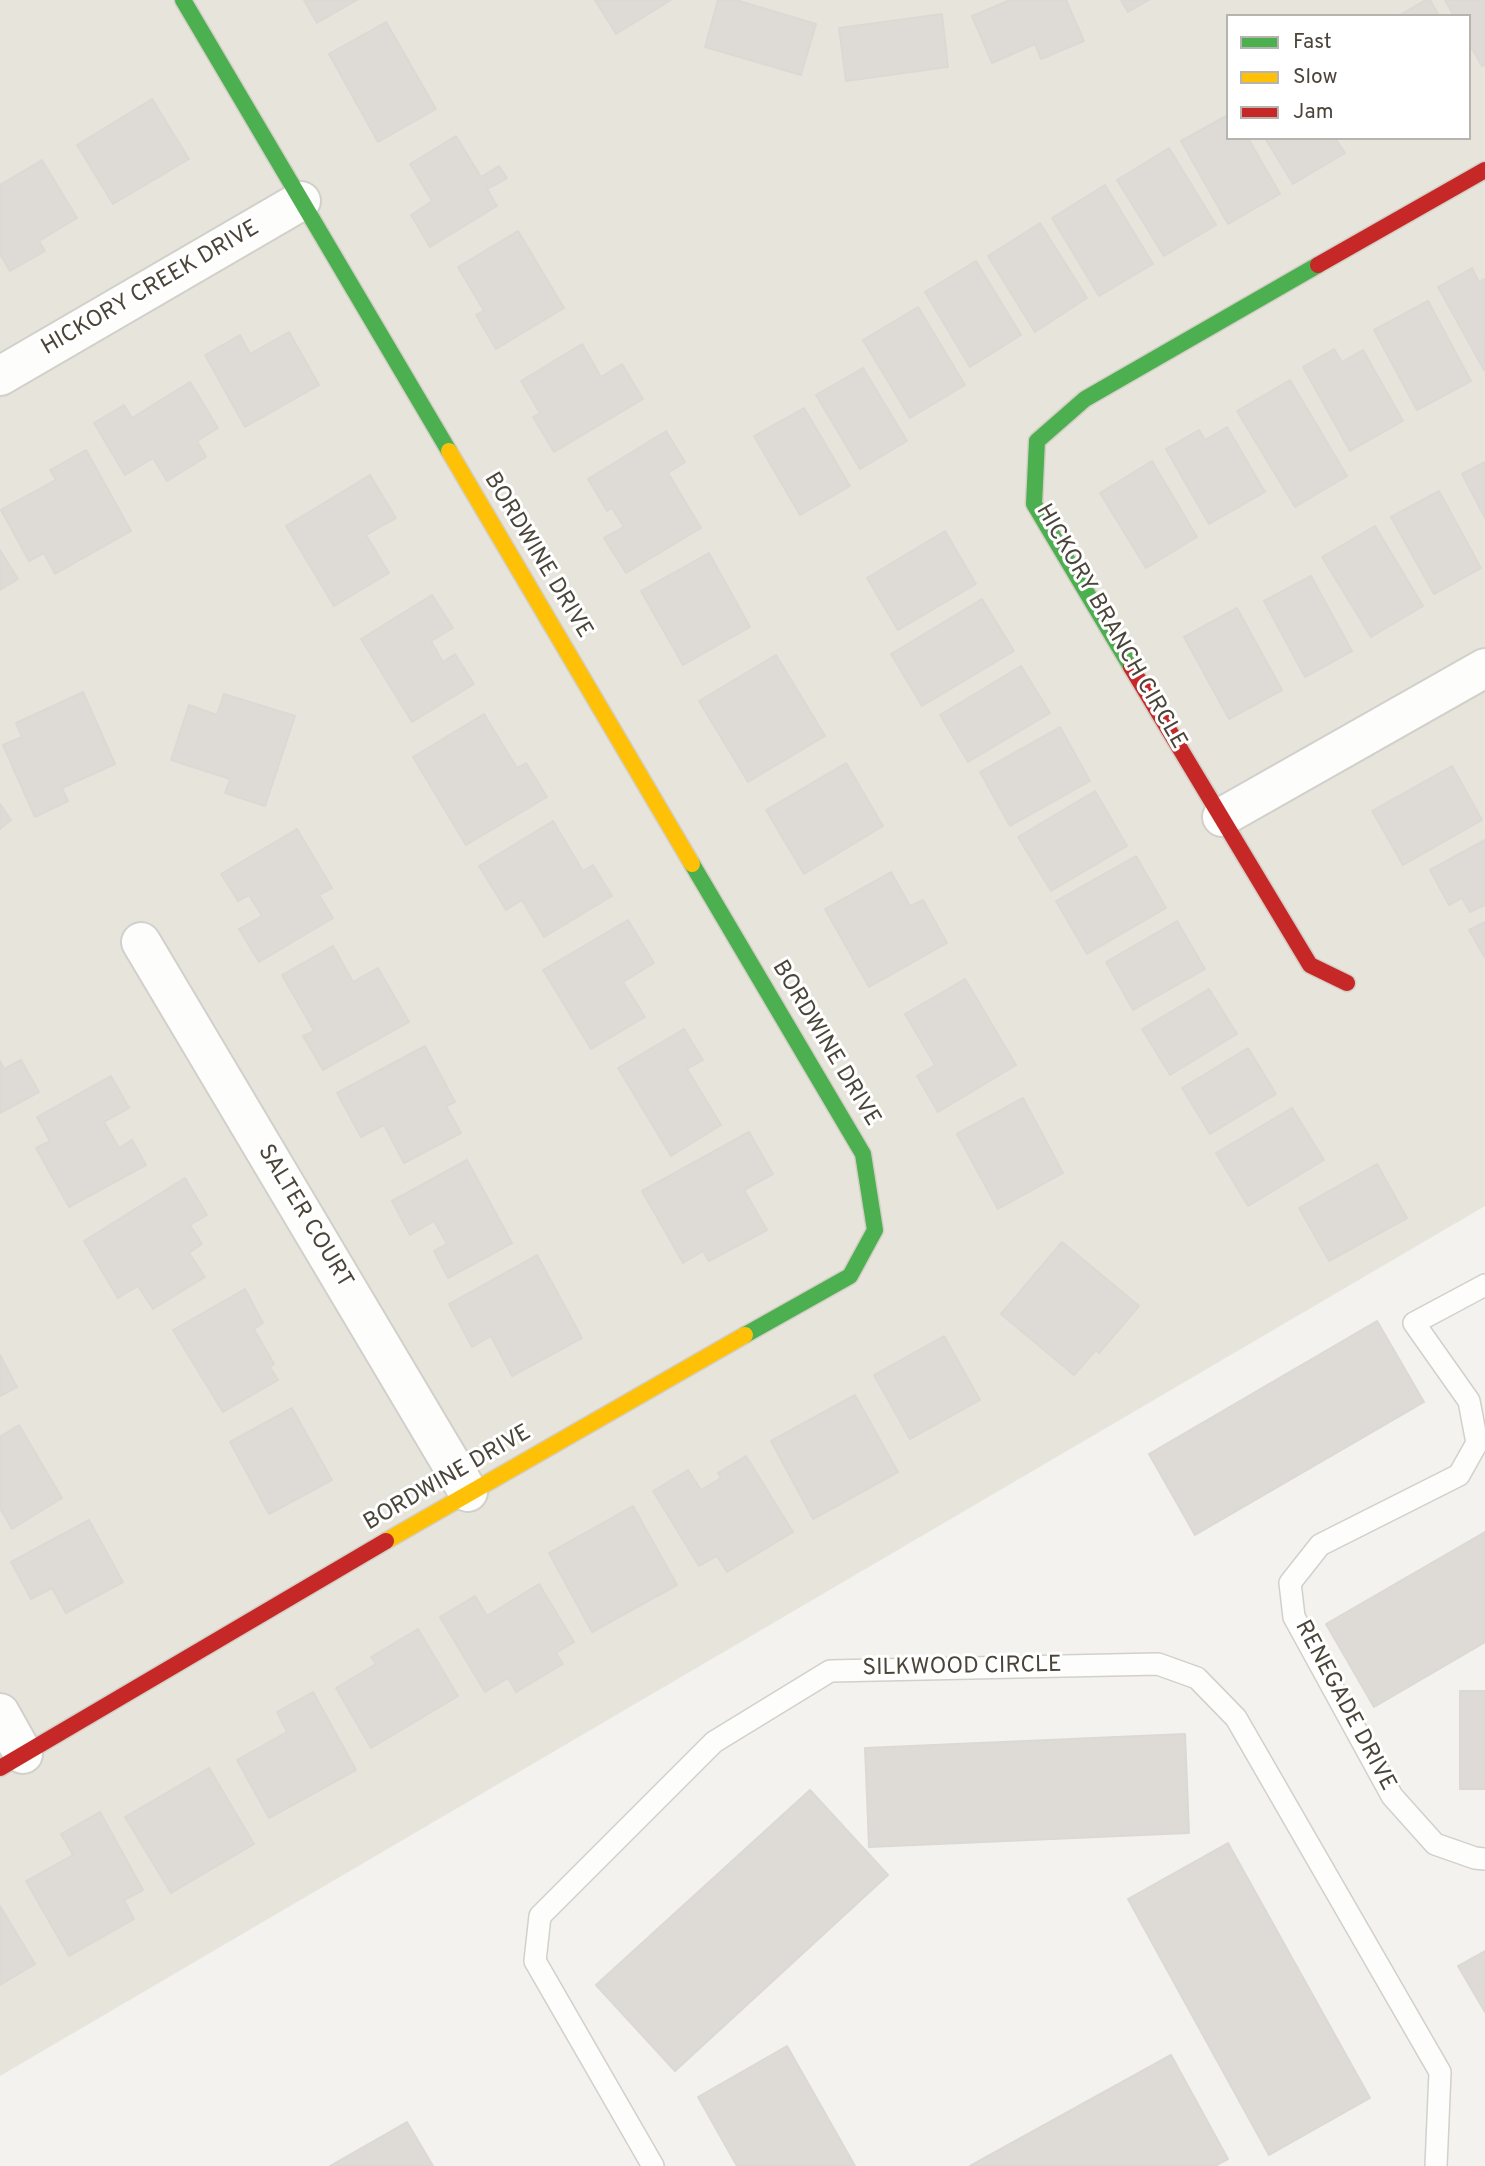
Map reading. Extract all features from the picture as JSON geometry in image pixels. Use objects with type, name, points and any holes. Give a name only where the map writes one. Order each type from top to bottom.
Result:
[{"type":"street","name":"BORDWINE DRIVE","points":[[11,1761],[468,1492],[850,1276],[876,1230],[863,1154],[183,0]]},
{"type":"street","name":"HICKORY BRANCH CIRCLE","points":[[1347,983],[1310,965],[1034,504],[1037,441],[1085,399],[1485,170]]},
{"type":"street","name":"HICKORY CREEK DRIVE","points":[[0,376],[301,201]]},
{"type":"street","points":[[1222,817],[1485,668]]},
{"type":"street","name":"SALTER COURT","points":[[141,942],[468,1492]]},
{"type":"street","points":[[0,1713],[11,1761]]},
{"type":"lane","name":"RENEGADE DRIVE","points":[[1485,1285],[1413,1323],[1469,1401],[1477,1443],[1459,1475],[1320,1545],[1290,1583],[1294,1617],[1392,1796],[1435,1844],[1475,1858],[1485,1858]]},
{"type":"lane","name":"SILKWOOD CIRCLE","points":[[653,2166],[535,1961],[540,1916],[714,1742],[830,1671],[1158,1664],[1197,1678],[1237,1718],[1440,2072],[1436,2166]]},
{"type":"shaded area","points":[[0,0],[1485,0],[1485,1206],[0,2076]]},
{"type":"building","points":[[304,0],[357,0],[317,23]]},
{"type":"building","points":[[595,0],[671,0],[616,34]]},
{"type":"building","points":[[718,0],[736,0],[816,24],[801,75],[705,47]]},
{"type":"building","points":[[1010,0],[1066,0],[1084,41],[1041,59],[1035,44],[992,63],[972,16]]},
{"type":"building","points":[[1121,0],[1149,0],[1128,12]]},
{"type":"building","points":[[1430,0],[1438,14],[1402,14]]},
{"type":"building","points":[[1445,0],[1485,0],[1485,65],[1482,66],[1471,47],[1471,14],[1453,14]]},
{"type":"building","points":[[942,14],[948,67],[846,81],[839,28]]},
{"type":"building","points":[[386,22],[436,109],[378,142],[329,54]]},
{"type":"building","points":[[152,99],[189,159],[113,204],[77,145]]},
{"type":"building","points":[[1226,116],[1226,140],[1249,140],[1280,194],[1228,224],[1181,141]]},
{"type":"building","points":[[456,136],[481,177],[499,166],[507,178],[487,189],[497,206],[430,247],[411,215],[432,201],[410,164]]},
{"type":"building","points":[[1266,140],[1336,140],[1345,153],[1293,184]]},
{"type":"building","points":[[1169,148],[1216,225],[1164,256],[1117,180]]},
{"type":"building","points":[[42,160],[77,218],[39,241],[45,251],[10,271],[0,254],[0,185]]},
{"type":"building","points":[[1105,185],[1153,264],[1099,296],[1052,218]]},
{"type":"building","points":[[1040,223],[1087,298],[1035,332],[988,256]]},
{"type":"building","points":[[518,231],[564,308],[496,349],[476,315],[484,311],[458,267]]},
{"type":"building","points":[[976,261],[1021,335],[970,367],[925,292]]},
{"type":"building","points":[[1472,268],[1479,282],[1485,279],[1484,370],[1438,287]]},
{"type":"building","points":[[1428,301],[1471,381],[1417,410],[1374,330]]},
{"type":"building","points":[[918,307],[965,385],[910,418],[863,340]]},
{"type":"building","points":[[289,332],[319,385],[245,427],[205,355],[240,335],[250,354]]},
{"type":"building","points":[[582,344],[601,377],[622,364],[643,399],[554,452],[533,417],[540,413],[521,381]]},
{"type":"building","points":[[1334,349],[1342,362],[1363,350],[1403,421],[1350,451],[1303,367]]},
{"type":"building","points":[[863,368],[907,441],[860,469],[816,395]]},
{"type":"building","points":[[1290,380],[1347,476],[1295,507],[1237,411]]},
{"type":"building","points":[[190,382],[218,428],[197,441],[206,457],[167,481],[153,458],[125,475],[94,423],[124,405],[132,418]]},
{"type":"building","points":[[804,408],[850,486],[800,515],[754,436]]},
{"type":"building","points":[[1227,427],[1265,492],[1209,524],[1166,449],[1199,430],[1205,440]]},
{"type":"building","points":[[666,431],[685,462],[668,473],[701,528],[626,573],[604,538],[624,527],[612,508],[607,511],[588,479]]},
{"type":"building","points":[[86,450],[131,531],[55,574],[44,553],[29,561],[1,510],[56,480],[50,470]]},
{"type":"building","points":[[1152,461],[1197,537],[1146,568],[1100,493]]},
{"type":"building","points":[[1485,462],[1485,518],[1462,474]]},
{"type":"building","points":[[370,475],[396,518],[366,535],[389,573],[334,606],[286,526]]},
{"type":"building","points":[[1439,491],[1481,568],[1434,594],[1391,517]]},
{"type":"building","points":[[1375,526],[1423,606],[1371,637],[1322,557]]},
{"type":"building","points":[[945,531],[976,584],[898,630],[867,578]]},
{"type":"building","points":[[0,550],[18,579],[0,590]]},
{"type":"building","points":[[709,553],[750,627],[683,665],[641,591]]},
{"type":"building","points":[[1311,576],[1352,651],[1305,677],[1264,601]]},
{"type":"building","points":[[432,595],[453,628],[431,641],[443,662],[455,654],[474,684],[412,722],[361,639]]},
{"type":"building","points":[[982,599],[1014,651],[922,706],[891,654]]},
{"type":"building","points":[[1237,608],[1282,690],[1229,719],[1184,637]]},
{"type":"building","points":[[776,655],[825,736],[748,782],[699,701]]},
{"type":"building","points":[[1021,666],[1050,713],[968,762],[940,715]]},
{"type":"building","points":[[83,692],[115,764],[62,788],[68,801],[35,817],[3,745],[22,737],[16,723]]},
{"type":"building","points":[[224,694],[295,716],[265,806],[225,793],[230,779],[171,760],[189,705],[217,715]]},
{"type":"building","points":[[484,714],[517,768],[526,763],[547,797],[466,845],[413,757]]},
{"type":"building","points":[[1060,727],[1090,781],[1010,826],[980,772]]},
{"type":"building","points":[[846,763],[883,826],[804,874],[766,810]]},
{"type":"building","points":[[1452,766],[1482,820],[1403,865],[1372,811]]},
{"type":"building","points":[[1095,791],[1127,846],[1051,891],[1018,837]]},
{"type":"building","points":[[0,804],[11,820],[0,829]]},
{"type":"building","points":[[553,821],[583,871],[593,865],[612,896],[544,937],[522,900],[506,910],[479,866]]},
{"type":"building","points":[[297,829],[332,888],[319,895],[333,918],[259,962],[239,929],[262,916],[249,895],[238,901],[221,874]]},
{"type":"building","points":[[1485,840],[1485,905],[1470,912],[1462,898],[1449,905],[1430,870]]},
{"type":"building","points":[[1136,856],[1166,908],[1087,954],[1056,901]]},
{"type":"building","points":[[891,872],[910,906],[923,900],[947,943],[869,987],[825,909]]},
{"type":"building","points":[[628,920],[654,963],[623,982],[645,1017],[591,1049],[543,970]]},
{"type":"building","points":[[1177,921],[1205,969],[1133,1010],[1106,962]]},
{"type":"building","points":[[1485,922],[1485,958],[1469,930]]},
{"type":"building","points":[[333,946],[353,982],[378,968],[409,1022],[323,1070],[303,1036],[314,1031],[282,975]]},
{"type":"building","points":[[965,979],[1016,1065],[938,1112],[917,1076],[935,1065],[905,1014]]},
{"type":"building","points":[[1209,989],[1237,1034],[1170,1075],[1142,1029]]},
{"type":"building","points":[[684,1029],[703,1060],[687,1069],[721,1125],[671,1156],[618,1068]]},
{"type":"building","points":[[425,1046],[455,1102],[446,1106],[461,1133],[404,1163],[384,1125],[361,1137],[337,1093]]},
{"type":"building","points":[[1248,1048],[1276,1094],[1210,1134],[1182,1088]]},
{"type":"building","points":[[21,1060],[39,1092],[0,1113],[0,1061],[4,1069]]},
{"type":"building","points":[[111,1076],[129,1108],[104,1122],[119,1148],[132,1140],[146,1165],[69,1207],[36,1148],[50,1141],[37,1117]]},
{"type":"building","points":[[1023,1098],[1063,1173],[998,1209],[957,1134]]},
{"type":"building","points":[[1292,1108],[1324,1160],[1248,1206],[1216,1153]]},
{"type":"building","points":[[749,1132],[773,1174],[744,1190],[767,1230],[709,1261],[703,1251],[683,1263],[642,1191]]},
{"type":"building","points":[[467,1160],[512,1243],[448,1278],[434,1251],[447,1244],[434,1221],[410,1235],[392,1201]]},
{"type":"building","points":[[1377,1164],[1407,1218],[1329,1261],[1299,1208]]},
{"type":"building","points":[[185,1178],[207,1215],[190,1225],[202,1244],[189,1253],[205,1277],[153,1309],[138,1286],[118,1298],[84,1241]]},
{"type":"building","points":[[1062,1242],[1139,1306],[1099,1353],[1096,1350],[1074,1375],[1001,1314]]},
{"type":"building","points":[[537,1255],[582,1338],[512,1376],[491,1336],[472,1347],[449,1304]]},
{"type":"building","points":[[245,1289],[263,1323],[254,1329],[274,1364],[270,1367],[278,1380],[223,1412],[173,1330]]},
{"type":"building","points":[[1377,1321],[1424,1402],[1195,1535],[1149,1454]]},
{"type":"building","points":[[944,1336],[980,1400],[910,1439],[874,1375]]},
{"type":"building","points":[[0,1355],[17,1387],[0,1396]]},
{"type":"building","points":[[855,1395],[898,1472],[813,1519],[771,1441]]},
{"type":"building","points":[[292,1408],[332,1480],[269,1514],[230,1442]]},
{"type":"building","points":[[19,1425],[62,1498],[12,1529],[0,1508],[0,1437]]},
{"type":"building","points":[[746,1456],[793,1532],[727,1572],[717,1556],[699,1566],[653,1491],[688,1470],[701,1490],[721,1478],[718,1473]]},
{"type":"building","points":[[633,1506],[677,1585],[592,1632],[549,1553]]},
{"type":"building","points":[[89,1520],[123,1582],[66,1613],[52,1588],[31,1599],[11,1562]]},
{"type":"building","points":[[1485,1532],[1485,1642],[1374,1707],[1326,1624]]},
{"type":"building","points":[[539,1584],[574,1642],[556,1653],[563,1664],[516,1692],[508,1678],[485,1692],[440,1617],[475,1596],[487,1616]]},
{"type":"building","points":[[418,1629],[458,1696],[371,1748],[336,1688],[376,1664],[371,1657]]},
{"type":"building","points":[[1460,1691],[1485,1691],[1485,1789],[1460,1789]]},
{"type":"building","points":[[313,1692],[356,1770],[269,1818],[237,1760],[287,1732],[277,1712]]},
{"type":"building","points":[[1185,1734],[1189,1833],[869,1847],[865,1748]]},
{"type":"building","points":[[209,1768],[254,1844],[171,1893],[125,1817]]},
{"type":"building","points":[[810,1790],[888,1875],[675,2071],[596,1985]]},
{"type":"building","points":[[100,1812],[143,1890],[124,1900],[134,1919],[69,1956],[26,1881],[73,1855],[61,1834]]},
{"type":"building","points":[[1228,1843],[1370,2098],[1269,2155],[1128,1899]]},
{"type":"building","points":[[0,1906],[35,1964],[0,1985]]},
{"type":"building","points":[[1485,1951],[1485,2012],[1458,1966]]},
{"type":"building","points":[[787,2046],[855,2166],[737,2166],[698,2097]]},
{"type":"building","points":[[1171,2055],[1228,2159],[1215,2166],[970,2166]]},
{"type":"building","points":[[407,2122],[433,2166],[330,2166]]},
{"type":"traffic: fast","points":[[183,0],[449,451]]},
{"type":"traffic: fast","points":[[1131,667],[1034,504],[1037,441],[1085,399],[1318,265]]},
{"type":"traffic: fast","points":[[692,864],[863,1154],[875,1230],[850,1276],[745,1335]]},
{"type":"traffic: slow","points":[[449,451],[692,864]]},
{"type":"traffic: slow","points":[[386,1541],[745,1335]]},
{"type":"traffic: jam","points":[[1318,265],[1485,170]]},
{"type":"traffic: jam","points":[[1131,667],[1310,965],[1347,983]]},
{"type":"traffic: jam","points":[[0,1768],[386,1541]]}]
